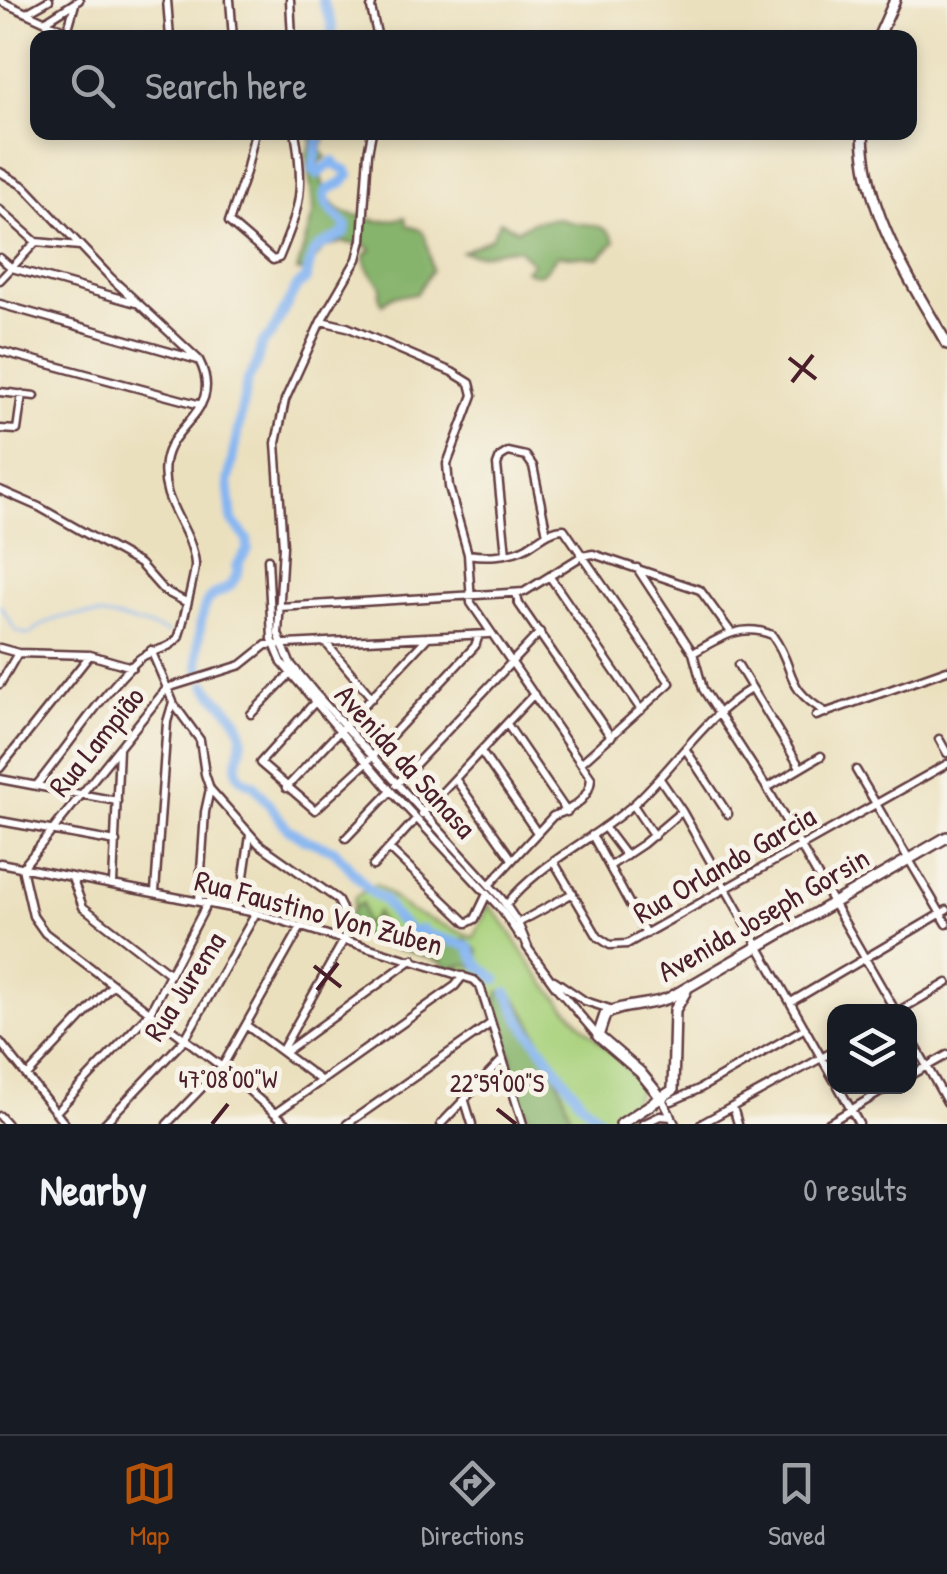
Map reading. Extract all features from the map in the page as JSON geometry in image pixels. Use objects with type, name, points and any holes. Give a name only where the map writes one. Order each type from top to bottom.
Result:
[{"type":"street","points":[[27,12],[49,0]]},
{"type":"street","points":[[167,0],[169,30]]},
{"type":"street","points":[[230,0],[232,30]]},
{"type":"street","points":[[290,0],[292,30]]},
{"type":"street","points":[[373,0],[376,30]]},
{"type":"street","points":[[882,30],[895,0]]},
{"type":"street","points":[[0,1],[63,30]]},
{"type":"street","points":[[45,22],[78,1]]},
{"type":"street","points":[[69,30],[78,1]]},
{"type":"street","points":[[253,140],[229,222],[273,260],[279,258],[293,223],[302,183],[296,140]]},
{"type":"street","name":"Avenida da Sanasa","points":[[371,140],[357,259],[321,320],[278,421],[276,471],[283,546],[278,646],[393,788],[506,904],[528,947]]},
{"type":"street","points":[[864,140],[867,170],[882,225],[947,344]]},
{"type":"street","points":[[0,172],[25,187],[111,278],[199,360],[204,376],[202,405],[174,440],[165,463],[167,497],[195,560],[178,638],[164,648],[152,650],[132,667],[36,786]]},
{"type":"street","points":[[0,210],[36,242],[81,246]]},
{"type":"street","points":[[0,280],[36,242]]},
{"type":"street","points":[[0,258],[12,268],[137,303]]},
{"type":"street","points":[[104,295],[111,278]]},
{"type":"street","points":[[0,304],[199,360]]},
{"type":"street","points":[[321,320],[347,327],[470,383],[473,395],[447,464],[468,554],[474,610],[591,778],[586,796],[536,831],[488,889],[475,919],[467,923],[390,849]]},
{"type":"street","points":[[165,351],[172,334]]},
{"type":"street","points":[[0,351],[202,405]]},
{"type":"street","points":[[0,392],[35,396]]},
{"type":"street","points":[[0,429],[17,430],[22,394]]},
{"type":"street","points":[[506,554],[498,465],[500,457],[508,452],[526,456],[533,466],[547,534]]},
{"type":"street","points":[[0,490],[39,506],[140,564],[162,590],[186,602]]},
{"type":"street","points":[[468,554],[522,550],[558,528],[564,529],[670,682],[580,763]]},
{"type":"street","points":[[279,606],[516,593],[531,589],[582,556],[605,556],[700,590],[730,631]]},
{"type":"street","name":"Avenida da Sanasa","points":[[268,559],[271,631],[290,674],[343,730]]},
{"type":"street","points":[[636,567],[891,1004]]},
{"type":"street","points":[[550,577],[641,710]]},
{"type":"street","points":[[516,593],[519,604],[610,736]]},
{"type":"street","points":[[693,659],[730,631],[762,631],[772,635],[798,692],[827,713]]},
{"type":"street","points":[[346,838],[540,632]]},
{"type":"street","points":[[166,688],[241,665],[266,645],[489,634]]},
{"type":"street","points":[[314,702],[260,760],[261,766],[286,788],[312,810],[319,810],[475,646],[479,635]]},
{"type":"street","points":[[286,788],[428,637]]},
{"type":"street","points":[[326,643],[372,698]]},
{"type":"street","points":[[0,648],[90,655],[132,667]]},
{"type":"street","points":[[152,650],[173,702],[200,740],[210,790],[273,856],[336,899],[342,909],[345,938],[283,1051]]},
{"type":"street","points":[[0,684],[18,652]]},
{"type":"street","points":[[0,768],[90,655]]},
{"type":"street","points":[[738,664],[800,767]]},
{"type":"street","points":[[816,716],[947,670]]},
{"type":"street","points":[[251,714],[290,674]]},
{"type":"street","name":"Rua Lampião","points":[[22,868],[166,688]]},
{"type":"street","points":[[506,904],[554,862],[633,805],[718,713],[752,688]]},
{"type":"street","points":[[373,866],[534,694]]},
{"type":"street","points":[[155,892],[167,722],[173,702]]},
{"type":"street","points":[[507,724],[567,812]]},
{"type":"street","points":[[939,739],[947,753]]},
{"type":"street","points":[[113,884],[119,747]]},
{"type":"street","points":[[686,750],[728,814]]},
{"type":"street","points":[[482,753],[536,831]]},
{"type":"street","points":[[767,788],[821,756]]},
{"type":"street","name":"Rua Orlando Garcia","points":[[554,862],[598,937],[618,946],[627,944],[947,764]]},
{"type":"street","points":[[856,770],[944,912],[947,924]]},
{"type":"street","points":[[0,779],[117,801]]},
{"type":"street","points":[[660,779],[827,1067]]},
{"type":"street","points":[[456,780],[512,859]]},
{"type":"street","points":[[199,900],[204,812],[210,790]]},
{"type":"street","points":[[633,805],[654,836]]},
{"type":"street","points":[[610,866],[682,811]]},
{"type":"street","points":[[0,821],[116,842]]},
{"type":"street","points":[[604,827],[626,856]]},
{"type":"street","points":[[244,876],[250,834]]},
{"type":"street","points":[[592,835],[646,934]]},
{"type":"street","name":"Avenida Joseph Gorsin","points":[[574,1000],[614,1010],[653,1004],[947,838]]},
{"type":"street","name":"Rua Faustino Von Zuben","points":[[0,863],[256,913],[463,976],[480,986],[523,1124]]},
{"type":"street","points":[[22,868],[33,916],[45,934],[222,1067],[287,1124]]},
{"type":"street","points":[[72,878],[83,907],[170,974]]},
{"type":"street","name":"Avenida da Sanasa","points":[[488,889],[528,947]]},
{"type":"street","points":[[518,923],[573,893]]},
{"type":"street","points":[[56,1112],[150,1012],[208,902]]},
{"type":"street","points":[[791,1002],[944,912]]},
{"type":"street","name":"Rua Jurema","points":[[104,1124],[184,1038],[256,913]]},
{"type":"street","points":[[167,1124],[222,1067],[302,926]]},
{"type":"street","points":[[528,947],[546,973],[574,1000],[598,1036],[666,1096]]},
{"type":"street","points":[[283,1051],[414,959]]},
{"type":"street","points":[[277,1112],[455,986],[463,976]]},
{"type":"street","points":[[910,1004],[947,983]]},
{"type":"street","points":[[28,1075],[112,985]]},
{"type":"street","points":[[666,1096],[676,1052],[676,1003],[691,985]]},
{"type":"street","points":[[653,1004],[666,1008],[674,1018]]},
{"type":"street","points":[[598,1036],[602,1018],[614,1010]]},
{"type":"street","points":[[347,1124],[490,1024]]},
{"type":"street","points":[[247,1026],[320,1080]]},
{"type":"street","points":[[621,1124],[666,1096],[699,1090],[806,1028]]},
{"type":"street","points":[[0,1042],[65,1124]]},
{"type":"street","points":[[917,1049],[947,1102]]},
{"type":"street","points":[[701,1124],[827,1055]]},
{"type":"street","points":[[917,1072],[947,1055]]},
{"type":"street","points":[[442,1124],[502,1060]]},
{"type":"street","points":[[643,1124],[660,1116],[673,1118],[666,1082],[656,1088]]},
{"type":"street","points":[[843,1094],[859,1124]]},
{"type":"street","points":[[827,1124],[879,1094]]},
{"type":"street","points":[[465,1100],[471,1120]]},
{"type":"street","points":[[733,1106],[738,1124]]},
{"type":"street","points":[[452,1114],[463,1112],[471,1120]]},
{"type":"street","points":[[0,1116],[6,1124]]},
{"type":"green space","points":[[324,140],[321,150],[326,157],[319,163],[320,170],[326,191],[338,209],[377,221],[405,217],[407,225],[424,233],[432,270],[416,294],[393,296],[382,304],[381,286],[366,265],[369,247],[343,242],[324,248],[306,271],[297,271],[314,210],[306,156],[312,142]]},
{"type":"green space","points":[[559,218],[605,229],[615,242],[599,258],[558,255],[541,274],[525,270],[533,263],[518,249],[462,252],[491,238],[500,221],[517,230],[534,221]]},
{"type":"green space","points":[[376,884],[410,911],[474,938],[489,905],[559,1000],[644,1083],[629,1108],[633,1124],[533,1124],[488,1000],[487,985],[469,972],[348,931],[355,897]]},
{"type":"green space","points":[[362,903],[365,924],[377,912],[384,931],[412,944],[466,939],[478,951],[480,969],[467,964],[446,968],[430,954],[387,947],[344,930],[352,909]]},
{"type":"green space","points":[[508,991],[537,1033],[573,1124],[534,1124],[519,1099],[512,1058],[494,1009],[499,992]]},
{"type":"waterway","points":[[322,0],[332,30]]},
{"type":"waterway","points":[[200,670],[198,646],[205,607],[212,596],[232,583],[239,568],[236,567],[248,549],[247,539],[232,520],[228,482],[247,381],[261,345],[272,333],[297,286],[306,279],[312,255],[345,233],[346,226],[328,205],[325,195],[349,175],[334,161],[318,174],[313,170],[319,140]]},
{"type":"waterway","points":[[0,605],[16,631],[29,635],[44,624],[78,615],[116,618],[169,633]]},
{"type":"waterway","points":[[206,685],[235,717],[241,730],[238,775],[254,785],[287,828],[334,850],[413,932],[423,929],[425,933],[468,946],[478,964],[497,980]]},
{"type":"waterway","points":[[507,992],[522,1022],[580,1100],[604,1124]]}]
